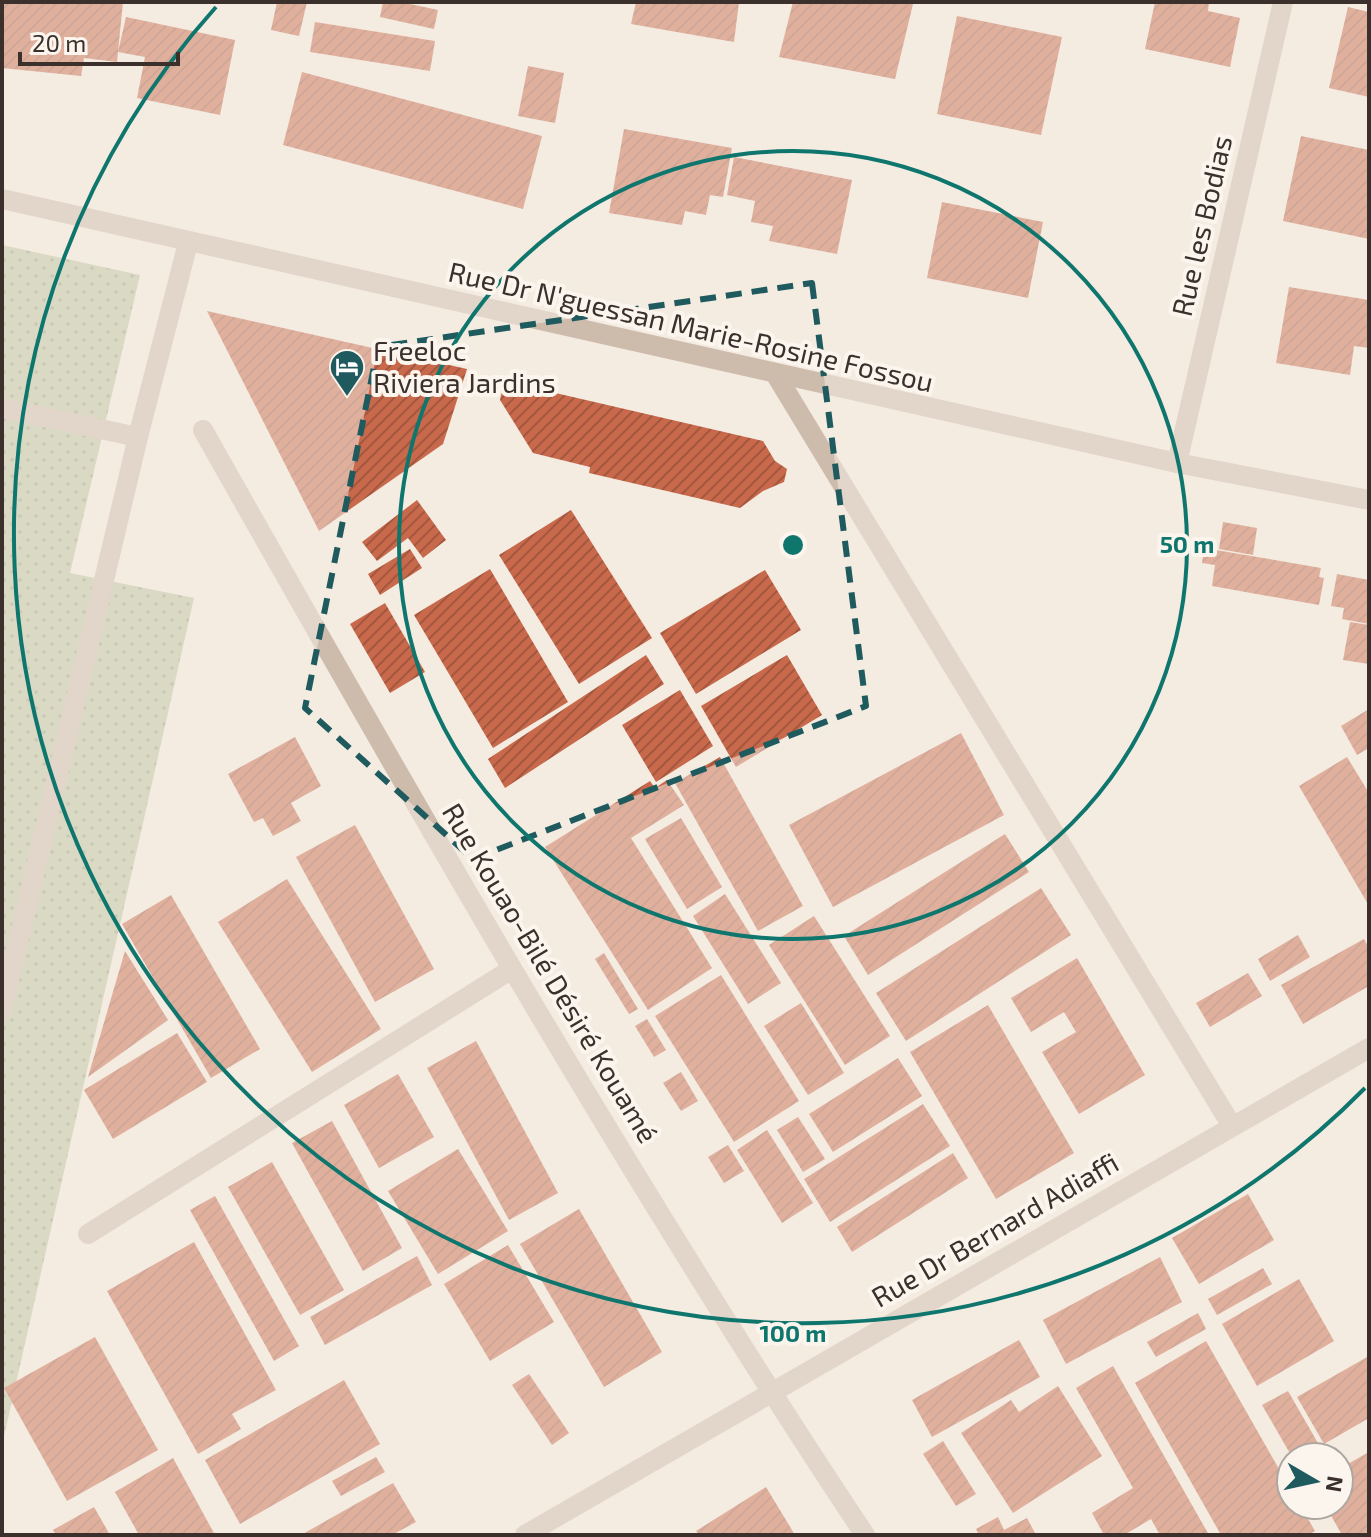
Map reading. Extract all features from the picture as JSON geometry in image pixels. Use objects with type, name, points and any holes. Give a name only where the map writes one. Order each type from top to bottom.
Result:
[{"type":"street","name":"Rue les Bodias","points":[[1177,463],[1283,2]]},
{"type":"street","name":"Rue Dr N'guessan Marie-Rosine Fossou","points":[[2,199],[776,375],[1177,463],[1369,500]]},
{"type":"street","points":[[2,1010],[138,437],[188,243]]},
{"type":"street","points":[[776,375],[1232,1126]]},
{"type":"street","points":[[2,408],[138,437]]},
{"type":"street","name":"Rue Kouao-Bilé Désiré Kouamé","points":[[203,430],[512,969],[770,1392],[865,1535]]},
{"type":"street","points":[[88,1234],[512,969]]},
{"type":"street","name":"Rue Dr Bernard Adiaffi","points":[[525,1535],[1369,1048]]},
{"type":"highlighted area","points":[[812,283],[866,706],[473,859],[305,708],[378,347]]},
{"type":"green space","points":[[2,245],[140,275],[70,573],[194,598],[2,1445]]},
{"type":"building","points":[[2,2],[123,2],[117,62],[84,58],[81,76],[2,68]]},
{"type":"building","points":[[277,2],[307,2],[299,36],[271,30]]},
{"type":"building","points":[[383,2],[401,2],[438,10],[434,29],[380,17]]},
{"type":"building","points":[[636,2],[739,2],[734,42],[631,24]]},
{"type":"building","points":[[793,2],[913,4],[895,79],[779,57]]},
{"type":"building","points":[[1155,2],[1209,2],[1208,11],[1240,18],[1230,67],[1145,49]]},
{"type":"building","points":[[1348,7],[1369,12],[1369,97],[1329,88]]},
{"type":"building","points":[[957,16],[1062,37],[1041,135],[937,114]]},
{"type":"building","points":[[126,17],[235,40],[220,115],[137,98],[145,57],[118,52]]},
{"type":"building","points":[[315,22],[435,41],[430,71],[310,52]]},
{"type":"building","points":[[528,66],[564,73],[555,123],[518,116]]},
{"type":"building","points":[[302,72],[542,136],[523,209],[283,145]]},
{"type":"building","points":[[624,129],[732,148],[723,197],[710,195],[706,215],[685,211],[682,225],[609,213]]},
{"type":"building","points":[[1301,136],[1369,150],[1369,239],[1283,221]]},
{"type":"building","points":[[734,157],[852,180],[837,254],[769,241],[773,226],[751,222],[755,201],[727,195]]},
{"type":"building","points":[[942,202],[1043,222],[1028,298],[927,278]]},
{"type":"building","points":[[1289,287],[1369,300],[1369,348],[1354,346],[1350,375],[1276,363]]},
{"type":"building","points":[[207,311],[467,369],[443,444],[319,531]]},
{"type":"building","points":[[504,381],[763,441],[775,461],[787,469],[784,482],[763,491],[740,508],[589,473],[590,467],[533,453],[500,400]]},
{"type":"building","points":[[417,500],[446,540],[423,558],[408,538],[377,561],[362,542]]},
{"type":"building","points":[[571,510],[652,638],[579,684],[499,555]]},
{"type":"building","points":[[1223,522],[1257,528],[1253,555],[1219,549]]},
{"type":"building","points":[[1204,548],[1321,568],[1319,577],[1324,578],[1319,605],[1212,586],[1215,565],[1202,563]]},
{"type":"building","points":[[410,549],[422,568],[380,595],[368,574]]},
{"type":"building","points":[[490,569],[568,702],[493,748],[414,615]]},
{"type":"building","points":[[765,570],[801,630],[696,694],[660,633]]},
{"type":"building","points":[[1337,574],[1369,580],[1369,624],[1342,619],[1344,608],[1331,606]]},
{"type":"building","points":[[385,603],[425,672],[390,693],[350,624]]},
{"type":"building","points":[[1350,622],[1369,625],[1369,664],[1343,660]]},
{"type":"building","points":[[646,655],[664,684],[505,788],[488,759]]},
{"type":"building","points":[[787,655],[822,715],[736,767],[701,706]]},
{"type":"building","points":[[680,690],[713,746],[656,782],[622,725]]},
{"type":"building","points":[[1369,709],[1369,748],[1357,755],[1341,726]]},
{"type":"building","points":[[961,733],[1004,815],[833,907],[789,825]]},
{"type":"building","points":[[295,737],[321,786],[291,803],[301,821],[273,836],[263,818],[254,822],[228,774]]},
{"type":"building","points":[[720,757],[803,906],[758,931],[675,783]]},
{"type":"building","points":[[1347,757],[1369,793],[1369,906],[1299,786]]},
{"type":"building","points":[[667,780],[684,805],[631,838],[712,968],[648,1010],[545,847],[650,781],[655,788]]},
{"type":"building","points":[[681,818],[722,887],[687,909],[645,839]]},
{"type":"building","points":[[355,825],[434,969],[375,1002],[296,857]]},
{"type":"building","points":[[1005,834],[1029,872],[868,975],[844,936]]},
{"type":"building","points":[[287,879],[381,1029],[312,1072],[218,922]]},
{"type":"building","points":[[1041,888],[1071,935],[906,1041],[876,993]]},
{"type":"building","points":[[725,894],[781,983],[748,1004],[693,916]]},
{"type":"building","points":[[171,895],[260,1049],[211,1078],[122,924]]},
{"type":"building","points":[[814,916],[890,1036],[845,1065],[769,945]]},
{"type":"building","points":[[1298,935],[1310,957],[1270,981],[1258,959]]},
{"type":"building","points":[[1364,939],[1369,948],[1369,986],[1303,1024],[1281,985]]},
{"type":"building","points":[[125,951],[168,1020],[88,1077]]},
{"type":"building","points":[[604,953],[638,1009],[629,1014],[595,959]]},
{"type":"building","points":[[1077,958],[1145,1075],[1079,1114],[1042,1052],[1076,1032],[1064,1012],[1031,1032],[1011,998]]},
{"type":"building","points":[[1248,973],[1262,996],[1210,1027],[1196,1003]]},
{"type":"building","points":[[721,975],[799,1101],[734,1142],[655,1016]]},
{"type":"building","points":[[801,1003],[844,1073],[808,1095],[764,1026]]},
{"type":"building","points":[[988,1005],[1074,1153],[996,1199],[910,1052]]},
{"type":"building","points":[[647,1019],[666,1050],[654,1057],[635,1026]]},
{"type":"building","points":[[177,1033],[207,1082],[113,1139],[84,1090]]},
{"type":"building","points":[[476,1041],[558,1193],[509,1220],[427,1068]]},
{"type":"building","points":[[898,1058],[922,1096],[833,1152],[809,1114]]},
{"type":"building","points":[[681,1072],[698,1101],[681,1111],[663,1083]]},
{"type":"building","points":[[398,1074],[434,1137],[379,1168],[344,1105]]},
{"type":"building","points":[[923,1104],[950,1146],[830,1222],[804,1179]]},
{"type":"building","points":[[798,1117],[825,1159],[803,1172],[777,1130]]},
{"type":"building","points":[[332,1121],[402,1248],[363,1271],[292,1143]]},
{"type":"building","points":[[767,1130],[813,1203],[782,1223],[737,1150]]},
{"type":"building","points":[[728,1145],[744,1171],[724,1183],[708,1157]]},
{"type":"building","points":[[458,1149],[508,1231],[438,1274],[388,1191]]},
{"type":"building","points":[[953,1153],[968,1178],[852,1252],[837,1227]]},
{"type":"building","points":[[272,1162],[344,1290],[300,1315],[228,1187]]},
{"type":"building","points":[[1248,1194],[1274,1240],[1199,1284],[1172,1238]]},
{"type":"building","points":[[215,1196],[299,1346],[274,1361],[190,1210]]},
{"type":"building","points":[[579,1209],[662,1352],[604,1387],[520,1244]]},
{"type":"building","points":[[194,1242],[276,1390],[232,1414],[241,1429],[198,1454],[107,1291]]},
{"type":"building","points":[[508,1245],[554,1322],[490,1361],[444,1284]]},
{"type":"building","points":[[417,1256],[432,1285],[325,1345],[310,1317]]},
{"type":"building","points":[[1160,1257],[1182,1302],[1066,1364],[1043,1320]]},
{"type":"building","points":[[1263,1268],[1272,1284],[1217,1315],[1208,1299]]},
{"type":"building","points":[[1299,1279],[1334,1341],[1257,1386],[1222,1324]]},
{"type":"building","points":[[1198,1313],[1206,1329],[1156,1357],[1147,1342]]},
{"type":"building","points":[[95,1337],[158,1450],[67,1501],[4,1388]]},
{"type":"building","points":[[1019,1340],[1040,1377],[932,1437],[912,1400]]},
{"type":"building","points":[[1206,1341],[1275,1462],[1275,1521],[1309,1521],[1315,1531],[1308,1535],[1221,1535],[1135,1383]]},
{"type":"building","points":[[1369,1356],[1369,1418],[1329,1441],[1322,1441],[1297,1397]]},
{"type":"building","points":[[1113,1366],[1209,1535],[1160,1535],[1151,1519],[1124,1535],[1104,1535],[1092,1513],[1133,1488],[1076,1388]]},
{"type":"building","points":[[529,1374],[569,1433],[552,1445],[512,1385]]},
{"type":"building","points":[[344,1380],[380,1444],[240,1524],[205,1460]]},
{"type":"building","points":[[1058,1386],[1102,1456],[1013,1513],[961,1433],[1011,1400],[1019,1412]]},
{"type":"building","points":[[1288,1391],[1317,1441],[1283,1441],[1262,1405]]},
{"type":"building","points":[[943,1441],[976,1494],[956,1506],[923,1454]]},
{"type":"building","points":[[1369,1452],[1369,1535],[1342,1535],[1334,1521],[1355,1521],[1355,1460]]},
{"type":"building","points":[[376,1457],[385,1472],[341,1496],[332,1481]]},
{"type":"building","points":[[173,1458],[215,1535],[139,1535],[115,1492]]},
{"type":"building","points":[[393,1483],[416,1522],[392,1535],[301,1535]]},
{"type":"building","points":[[766,1487],[795,1535],[699,1535],[696,1531]]},
{"type":"building","points":[[94,1507],[110,1535],[56,1535],[53,1530]]},
{"type":"building","points":[[998,1517],[1004,1530],[1027,1518],[1036,1535],[979,1535],[976,1529]]},
{"type":"place","name":"Freeloc Riviera Jardins","points":[[347,398]]}]
